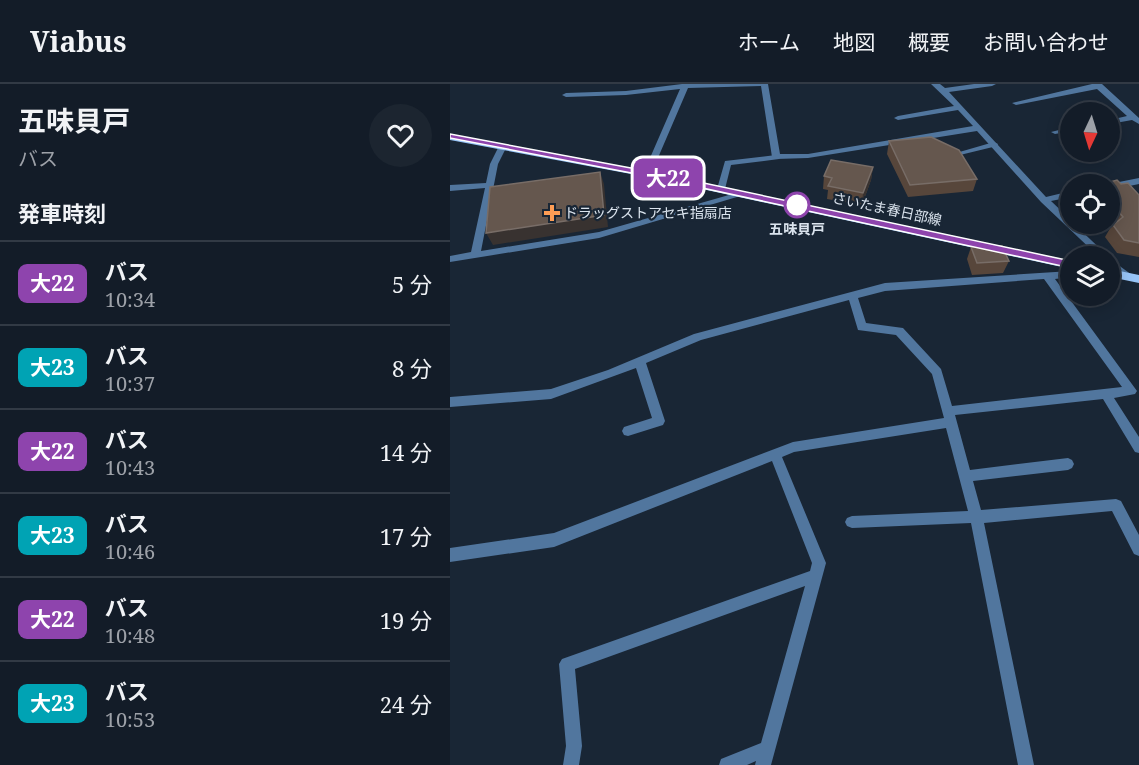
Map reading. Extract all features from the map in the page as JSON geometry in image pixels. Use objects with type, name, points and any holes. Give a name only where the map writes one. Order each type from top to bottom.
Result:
[{"type":"main road","name":"さいたま春日部線","points":[[450,137],[721,189],[1060,262]]},
{"type":"street","points":[[572,84],[566,95],[686,85],[762,84],[776,157],[808,156],[978,128]]},
{"type":"street","points":[[935,84],[960,107],[1044,200],[1092,246]]},
{"type":"street","points":[[944,90],[992,84]]},
{"type":"street","points":[[647,174],[686,85]]},
{"type":"street","points":[[1016,103],[1098,85],[1136,120]]},
{"type":"street","points":[[898,118],[960,107]]},
{"type":"street","points":[[1120,121],[1136,120]]},
{"type":"street","points":[[1055,132],[1060,131]]},
{"type":"street","points":[[475,255],[494,164],[503,146]]},
{"type":"street","points":[[1120,185],[1139,181]]},
{"type":"street","points":[[450,189],[489,185]]},
{"type":"street","points":[[450,259],[599,236],[743,194]]},
{"type":"street","points":[[1044,200],[1060,196]]},
{"type":"street","points":[[1120,269],[1134,278]]},
{"type":"street","points":[[450,402],[550,394],[640,362],[699,337],[885,287],[1060,275]]},
{"type":"street","points":[[450,555],[554,540],[793,447],[950,417],[1131,391],[1048,277]]},
{"type":"street","points":[[852,295],[862,327],[899,331],[937,372],[976,517],[1026,765]]},
{"type":"street","points":[[628,431],[659,421],[640,362]]},
{"type":"street","points":[[1106,394],[1139,448]]},
{"type":"street","points":[[763,765],[819,563],[775,454]]},
{"type":"street","points":[[965,476],[1068,464]]},
{"type":"street","points":[[852,522],[976,517],[1116,505],[1139,549]]},
{"type":"street","points":[[571,765],[574,746],[567,664],[815,576]]},
{"type":"street","points":[[727,765],[768,748]]},
{"type":"lane","points":[[960,153],[994,144]]},
{"type":"lane","points":[[721,189],[728,163],[776,157]]},
{"type":"building","points":[[931,137],[959,150],[977,179],[910,185],[889,141]]},
{"type":"building","points":[[831,160],[873,167],[863,193],[828,186],[832,178],[824,176]]},
{"type":"building","points":[[600,172],[604,215],[486,233],[490,187]]},
{"type":"building","points":[[1120,183],[1128,183],[1139,195],[1139,243],[1124,240],[1120,234],[1120,219],[1123,217],[1120,214]]},
{"type":"building","points":[[1002,246],[1009,261],[977,263],[971,247]]},
{"type":"bus line","name":"大22","points":[[450,137],[647,174],[1060,262]]},
{"type":"place","name":"五味貝戸","points":[[797,205]]},
{"type":"place","name":"ドラッグストアセキ指扇店","points":[[552,213]]}]
